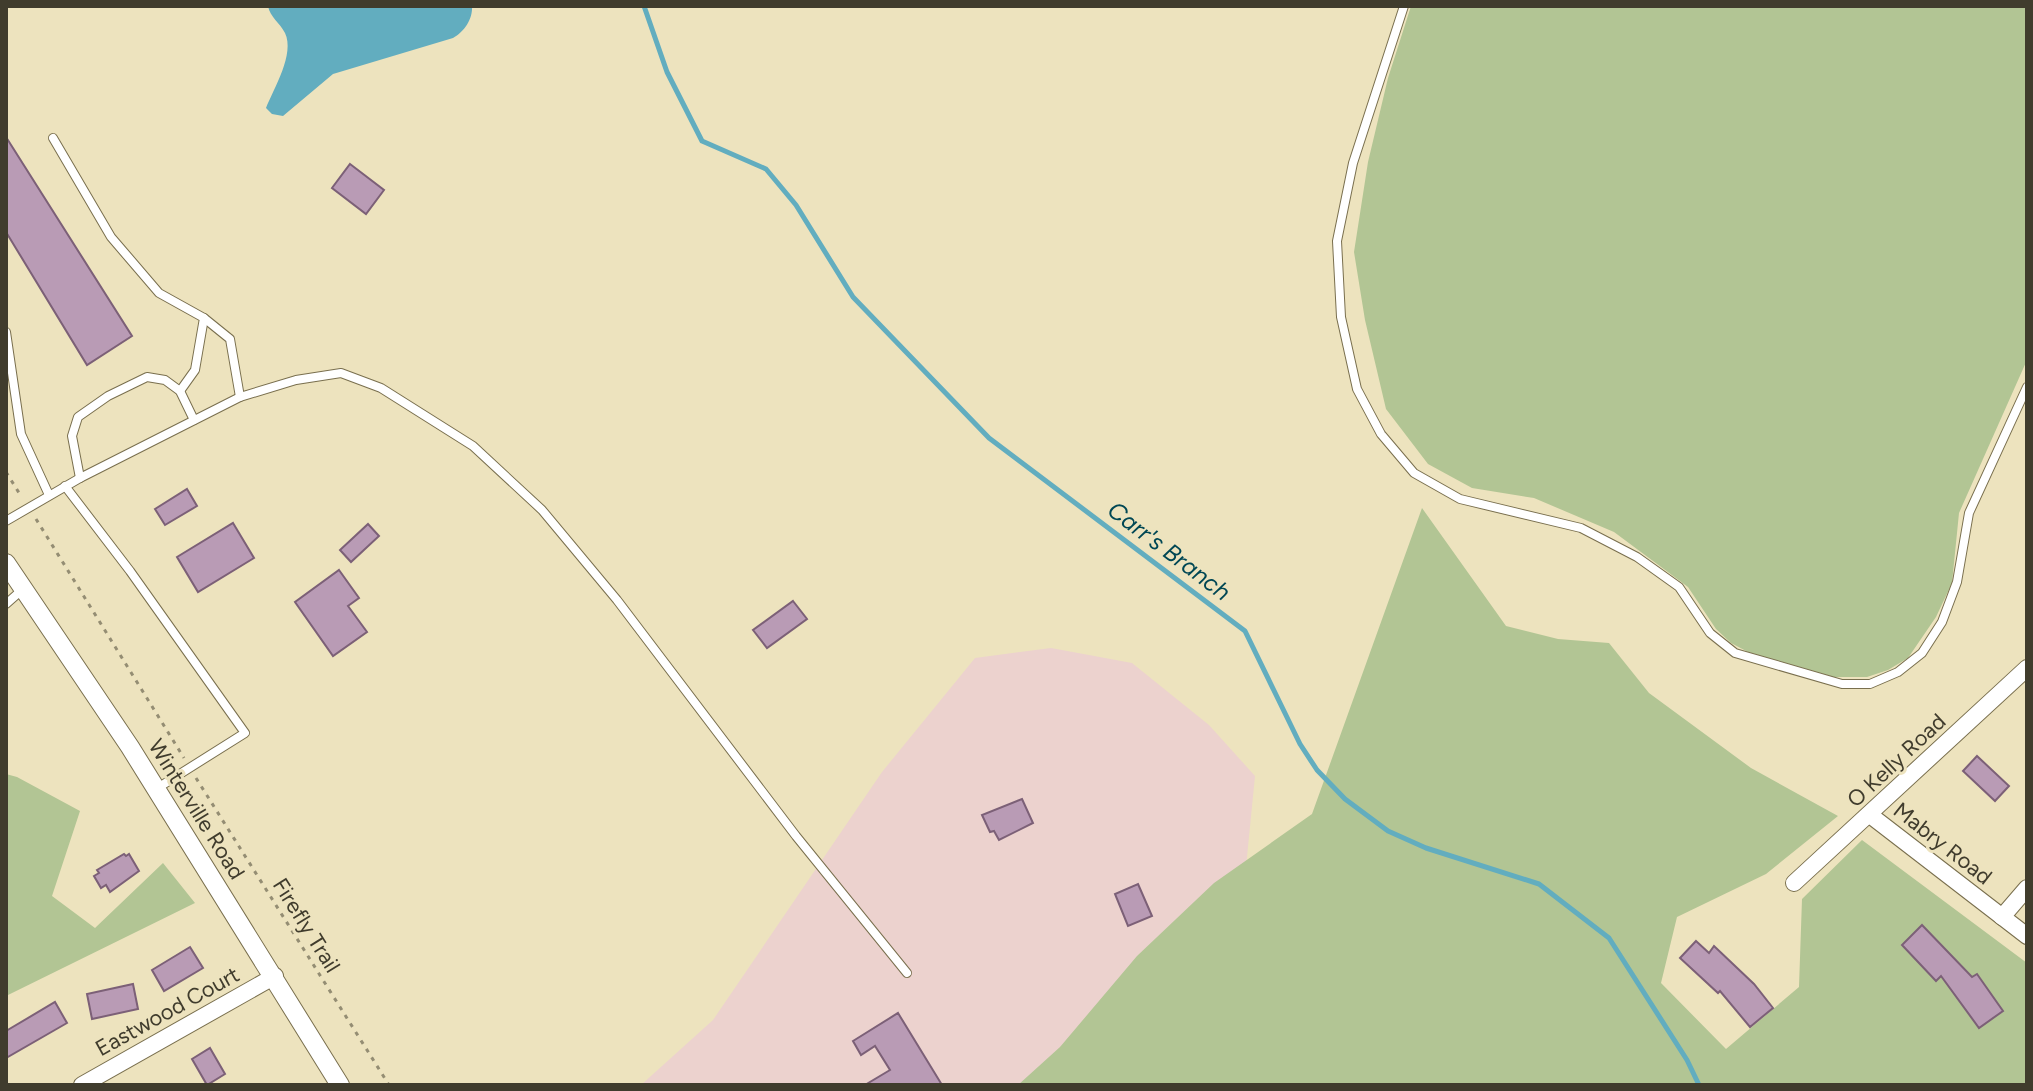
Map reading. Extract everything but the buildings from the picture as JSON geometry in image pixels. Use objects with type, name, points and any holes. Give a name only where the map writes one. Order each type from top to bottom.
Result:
[{"type":"street","name":"Winterville Road","points":[[6,563],[156,789],[340,1085]]},
{"type":"street","name":"O Kelly Road","points":[[1794,883],[2027,668]]},
{"type":"street","name":"Mabry Road","points":[[1870,815],[2027,936]]},
{"type":"street","points":[[2002,917],[2027,888]]},
{"type":"street","name":"Eastwood Court","points":[[82,1085],[275,976]]},
{"type":"lane","points":[[1404,6],[1353,163],[1337,241],[1341,317],[1357,389],[1381,434],[1414,473],[1460,499],[1581,528],[1637,557],[1679,587],[1710,633],[1735,653],[1842,684],[1870,684],[1898,672],[1922,653],[1942,622],[1957,582],[1969,513],[2027,387]]},
{"type":"lane","points":[[53,138],[111,237],[159,293],[204,318],[230,339],[240,397]]},
{"type":"lane","points":[[180,391],[195,370],[204,318]]},
{"type":"lane","points":[[6,332],[21,434],[49,495]]},
{"type":"lane","points":[[6,521],[80,478],[240,397],[296,380],[341,373],[381,388],[473,446],[542,510],[617,600],[796,836],[907,973]]},
{"type":"lane","points":[[80,478],[72,436],[78,417],[108,396],[147,377],[165,380],[180,391],[194,420]]},
{"type":"lane","points":[[65,486],[245,733],[156,789]]},
{"type":"lane","points":[[6,604],[23,588]]},
{"type":"path","points":[[6,472],[17,490]]},
{"type":"path","points":[[49,541],[183,757]]},
{"type":"path","name":"Firefly Trail","points":[[198,781],[389,1085]]},
{"type":"shaded area","points":[[1051,648],[1132,663],[1209,725],[1255,776],[1246,867],[1042,1085],[641,1085],[713,1020],[882,772],[975,658]]},
{"type":"green space","points":[[1411,6],[2027,6],[2027,360],[1959,513],[1952,583],[1936,617],[1908,658],[1888,670],[1867,677],[1834,677],[1748,652],[1731,643],[1716,629],[1688,587],[1614,532],[1534,498],[1472,488],[1428,464],[1386,409],[1365,320],[1354,252],[1368,162],[1388,78]]},
{"type":"green space","points":[[1422,508],[1506,626],[1558,639],[1609,643],[1649,693],[1751,768],[1838,816],[1766,874],[1677,917],[1661,983],[1726,1049],[1799,987],[1802,899],[1862,840],[2027,963],[2027,1085],[1018,1085],[1060,1047],[1137,956],[1214,883],[1312,814]]},
{"type":"green space","points":[[6,774],[80,811],[52,896],[95,928],[163,863],[195,903],[6,996]]},
{"type":"water","points":[[268,6],[472,6],[467,25],[453,38],[333,74],[283,116],[272,114],[266,108],[287,51],[285,33]]},
{"type":"waterway","name":"Carr's Branch","points":[[644,6],[667,72],[702,141],[766,169],[796,205],[853,297],[989,438],[1245,631],[1300,744],[1317,770],[1345,799],[1388,831],[1426,848],[1539,884],[1609,938],[1687,1060],[1699,1085]]}]
